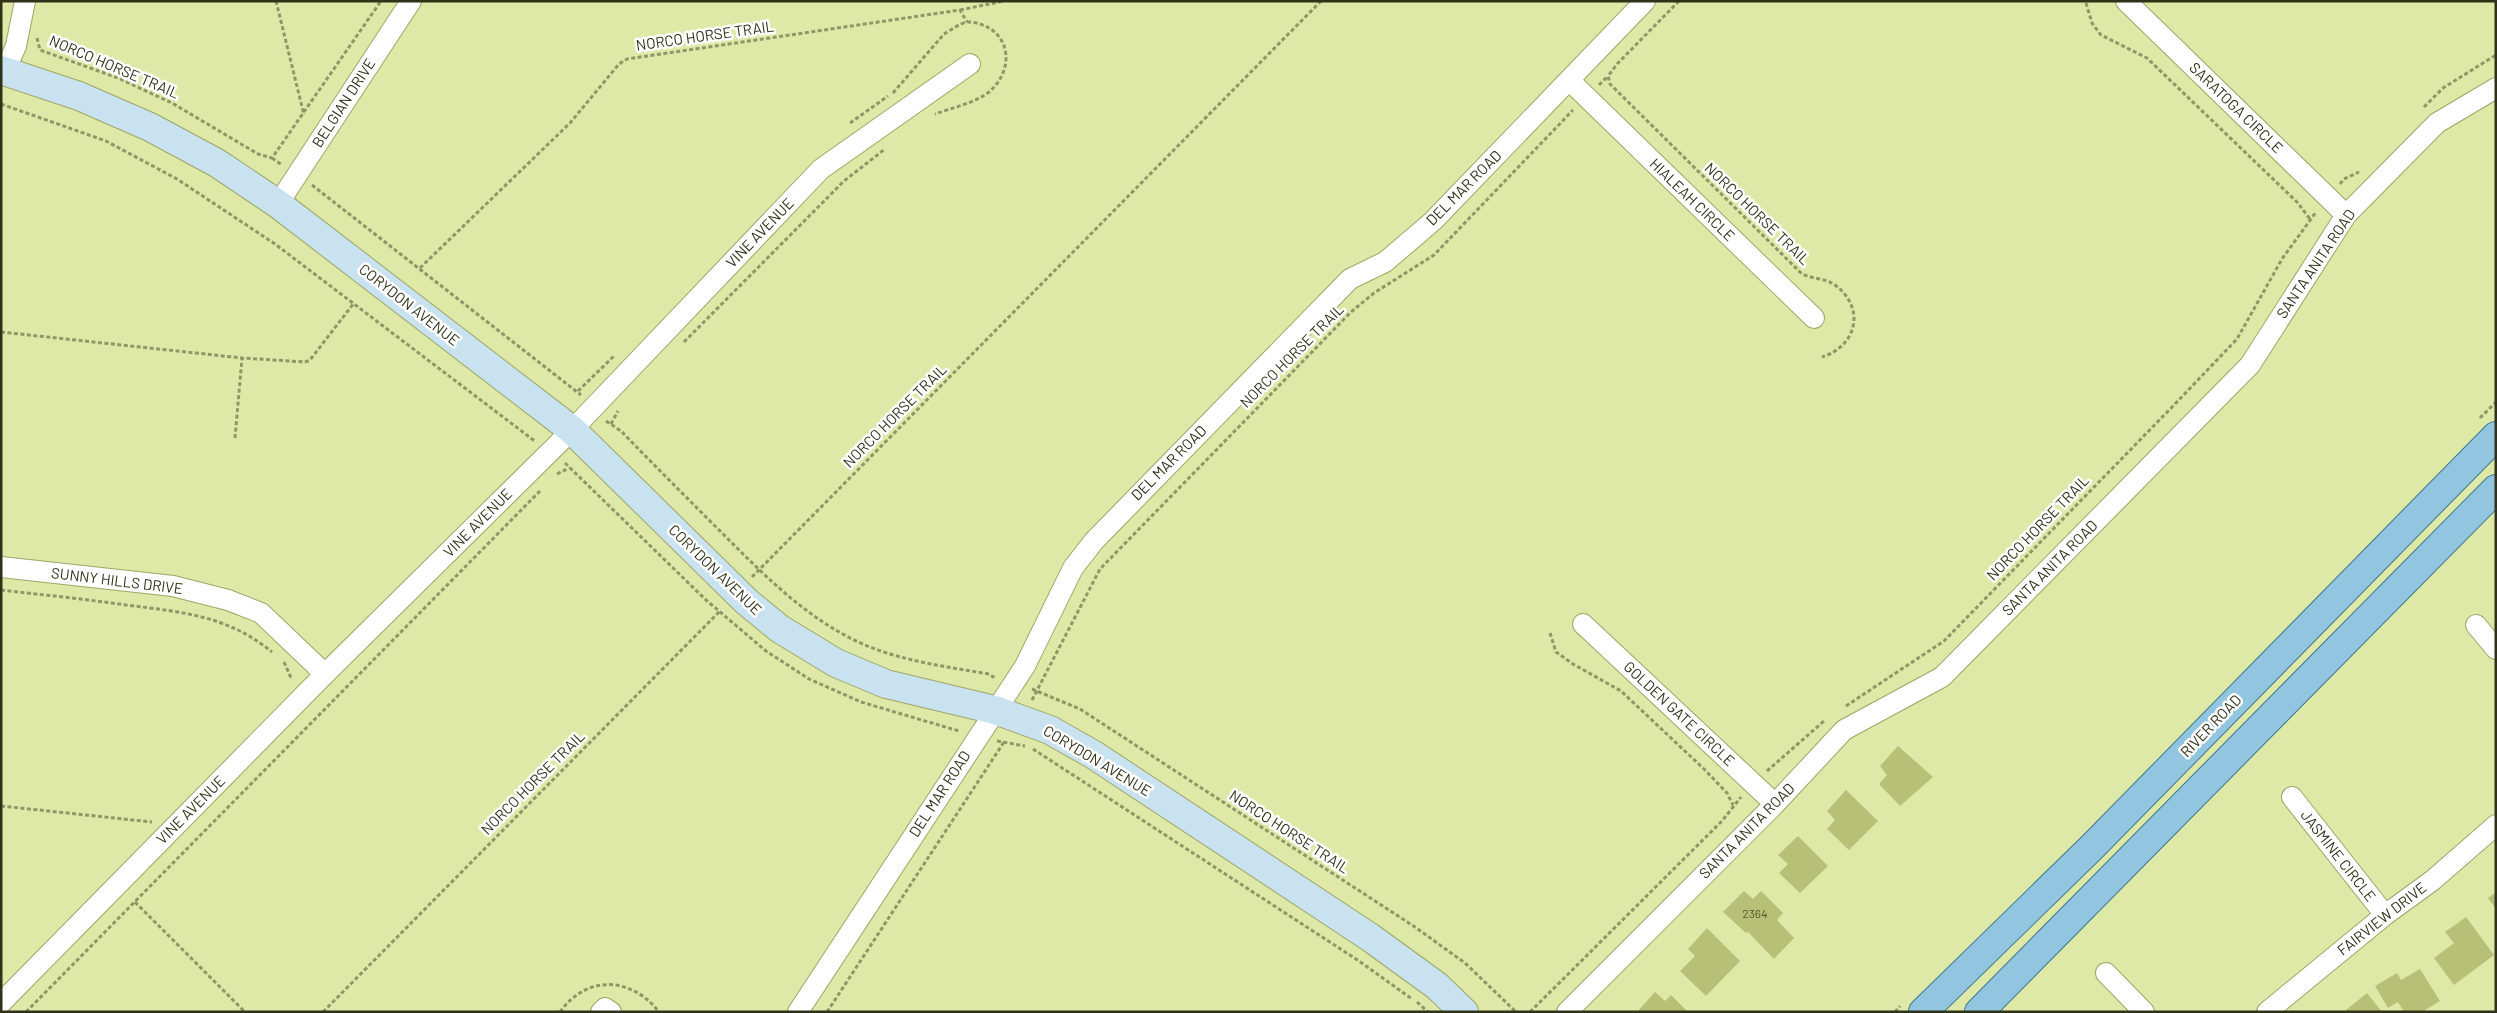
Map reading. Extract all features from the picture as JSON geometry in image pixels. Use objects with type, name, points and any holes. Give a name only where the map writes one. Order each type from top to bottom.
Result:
[{"type":"main road","name":"CORYDON AVENUE","points":[[3,71],[79,96],[150,127],[217,162],[278,204],[572,430],[737,593],[780,629],[836,663],[886,684],[995,710],[1050,730],[1094,755],[1331,912],[1437,986],[1464,1012]]},
{"type":"main road","name":"RIVER ROAD","points":[[1923,1012],[2092,847],[2496,436]]},
{"type":"main road","points":[[1979,1012],[2496,489]]},
{"type":"street","points":[[3,71],[16,46],[25,1]]},
{"type":"street","name":"BELGIAN DRIVE","points":[[278,204],[411,1]]},
{"type":"street","name":"DEL MAR ROAD","points":[[798,1012],[1025,666],[1073,568],[1094,542],[1350,280],[1385,262],[1433,221],[1570,81],[1645,1]]},
{"type":"street","name":"SARATOGA CIRCLE","points":[[2126,1],[2346,215]]},
{"type":"street","name":"VINE AVENUE","points":[[1,1002],[325,674],[592,410],[821,169],[970,64]]},
{"type":"street","name":"HIALEAH CIRCLE","points":[[1570,81],[1814,318]]},
{"type":"street","name":"SANTA ANITA ROAD","points":[[1567,1012],[1775,804],[1844,730],[1942,677],[2250,365],[2346,215],[2437,123],[2496,88]]},
{"type":"street","name":"SUNNY HILLS DRIVE","points":[[1,567],[173,586],[228,600],[261,613],[325,674]]},
{"type":"street","name":"GOLDEN GATE CIRCLE","points":[[1584,624],[1775,804]]},
{"type":"street","points":[[2476,626],[2496,649]]},
{"type":"street","name":"JASMINE CIRCLE","points":[[2292,796],[2385,915]]},
{"type":"street","name":"FAIRVIEW DRIVE","points":[[2270,1011],[2385,915],[2433,880],[2496,825]]},
{"type":"street","points":[[2106,973],[2144,1012]]},
{"type":"path","points":[[276,1],[304,115]]},
{"type":"path","points":[[272,158],[304,115],[381,1]]},
{"type":"path","name":"NORCO HORSE TRAIL","points":[[420,268],[570,123],[619,64],[627,59],[960,10],[1004,1]]},
{"type":"path","name":"NORCO HORSE TRAIL","points":[[323,1012],[1321,1]]},
{"type":"path","name":"NORCO HORSE TRAIL","points":[[827,1012],[992,760],[1023,720],[1100,569],[1351,312],[1374,293],[1434,255],[1679,1]]},
{"type":"path","points":[[2086,3],[2092,23],[2101,35],[2147,58],[2297,202],[2310,219]]},
{"type":"path","points":[[960,10],[968,22]]},
{"type":"path","name":"NORCO HORSE TRAIL","points":[[37,36],[40,50],[118,78],[162,99],[258,154],[272,158],[297,174],[578,391],[592,410],[621,431],[786,595],[849,638],[875,649],[909,659],[989,674],[1012,685],[1037,690],[1080,709],[1415,927],[1464,963],[1516,1012]]},
{"type":"path","points":[[2423,108],[2443,88],[2496,55]]},
{"type":"path","name":"NORCO HORSE TRAIL","points":[[1608,76],[1610,84],[1802,274],[1834,285],[1846,296],[1853,307],[1854,319],[1850,335],[1840,349],[1822,358]]},
{"type":"path","name":"NORCO HORSE TRAIL","points":[[1843,707],[1944,641],[2175,404],[2237,339],[2282,258],[2310,219],[2344,179],[2357,174],[2364,167]]},
{"type":"path","points":[[1,332],[242,358],[310,360],[354,303]]},
{"type":"path","points":[[234,438],[242,358]]},
{"type":"path","points":[[552,479],[559,472],[569,468]]},
{"type":"path","points":[[26,1012],[545,486]]},
{"type":"path","points":[[1,590],[93,600],[203,616],[240,631],[267,648],[284,662],[292,680]]},
{"type":"path","points":[[1550,633],[1556,652],[1572,664],[1621,691],[1704,769],[1727,793],[1733,805]]},
{"type":"path","points":[[1530,1012],[1722,821],[1733,805],[1753,784],[1829,717]]},
{"type":"path","points":[[1,806],[159,823]]},
{"type":"path","points":[[135,902],[245,1012]]},
{"type":"building","points":[[1898,746],[1933,777],[1900,806],[1879,784],[1887,775],[1880,766]]},
{"type":"building","points":[[1846,790],[1878,821],[1849,850],[1827,829],[1835,820],[1827,811]]},
{"type":"building","points":[[1798,836],[1828,866],[1800,893],[1779,873],[1788,864],[1778,855]]},
{"type":"building","points":[[1744,891],[1753,899],[1761,891],[1783,913],[1777,920],[1794,938],[1774,959],[1748,932],[1746,933],[1723,912]]},
{"type":"building","points":[[2496,892],[2496,909],[2488,898]]},
{"type":"building","points":[[2466,917],[2494,955],[2454,985],[2434,958],[2454,943],[2445,932]]},
{"type":"building","points":[[1707,928],[1740,961],[1706,996],[1680,971],[1695,956],[1688,949]]},
{"type":"building","points":[[2420,969],[2440,1001],[2422,1012],[2404,1012],[2398,1002],[2388,1008],[2375,986],[2397,973],[2401,980]]},
{"type":"building","points":[[1655,992],[1665,1001],[1671,995],[1688,1012],[1637,1012]]},
{"type":"building","points":[[2367,993],[2382,1012],[2348,1012],[2346,1010]]}]
